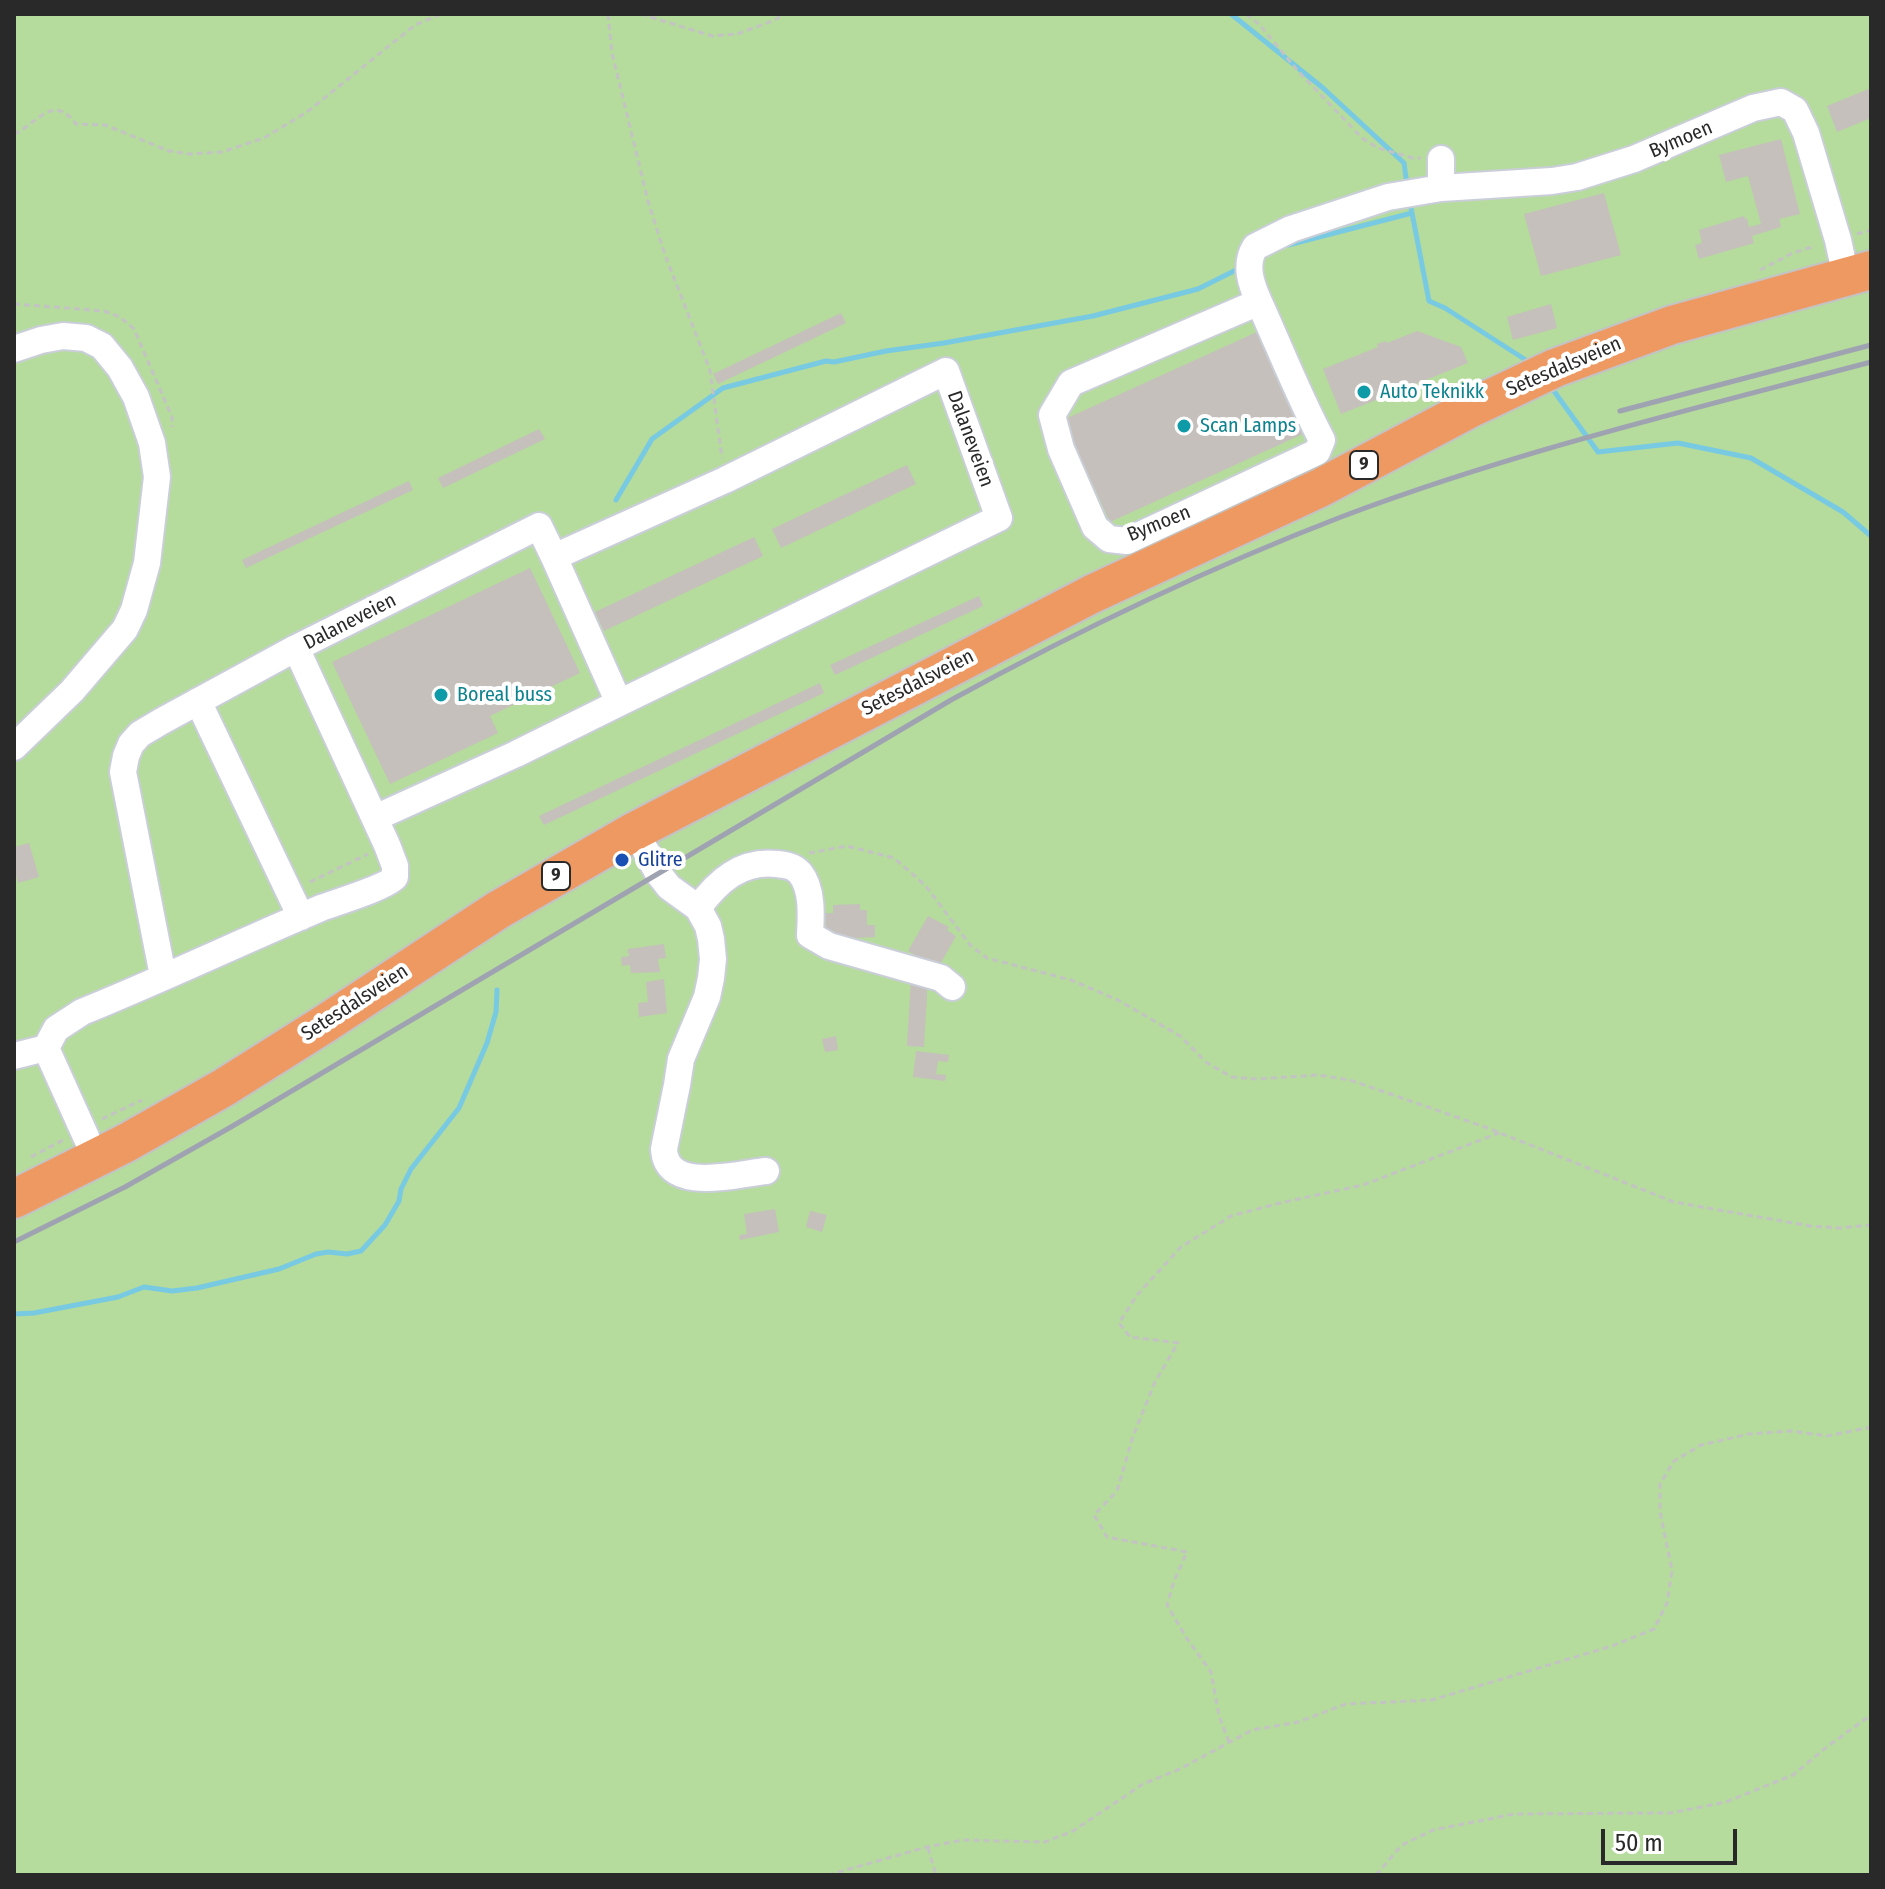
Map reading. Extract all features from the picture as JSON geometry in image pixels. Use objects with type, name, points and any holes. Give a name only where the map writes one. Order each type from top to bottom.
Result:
[{"type":"highway","name":"Setesdalsveien","points":[[14,1199],[96,1159],[223,1088],[498,910],[635,831],[1079,601],[1320,488],[1506,391],[1609,346],[1672,325],[1858,273]]},
{"type":"lane","name":"Bymoen","points":[[1259,302],[1071,383],[1052,415],[1061,449],[1095,527],[1109,539],[1127,541],[1317,452],[1322,440],[1259,302],[1248,269],[1255,247],[1291,229],[1388,197],[1441,188],[1577,177],[1634,159],[1753,108],[1781,102],[1795,110],[1806,133],[1838,240],[1858,273]]},
{"type":"lane","points":[[1441,159],[1441,188]]},
{"type":"lane","points":[[14,349],[63,336],[86,338],[102,346],[120,368],[136,397],[152,443],[157,477],[147,563],[134,610],[125,629],[72,691],[14,747]]},
{"type":"lane","name":"Dalaneveien","points":[[375,818],[516,754],[999,518],[946,371],[725,480],[554,557]]},
{"type":"lane","name":"Dalaneveien","points":[[46,1048],[56,1029],[82,1012],[347,897],[390,883],[395,877],[395,866],[387,845],[296,648],[539,526],[619,703]]},
{"type":"lane","points":[[163,976],[123,772],[126,756],[140,734],[296,648]]},
{"type":"lane","points":[[198,701],[301,917]]},
{"type":"lane","points":[[635,831],[669,887],[698,908],[708,926],[713,959],[707,997],[681,1059],[664,1158],[670,1168],[682,1176],[697,1178],[766,1171]]},
{"type":"lane","points":[[698,908],[713,888],[740,870],[763,863],[789,865],[801,874],[808,889],[810,935],[829,946],[941,978],[952,987]]},
{"type":"lane","points":[[14,1056],[46,1048],[96,1159]]},
{"type":"path","points":[[14,134],[43,113],[62,111],[71,116],[76,124],[105,125],[169,151],[189,154],[222,152],[264,138],[307,112],[415,25],[441,14]]},
{"type":"path","points":[[608,14],[612,53],[648,201],[665,255],[710,370],[725,480]]},
{"type":"path","points":[[641,14],[712,36],[737,34],[783,14]]},
{"type":"path","points":[[1246,14],[1259,24],[1298,71],[1362,138],[1378,148],[1413,158],[1441,159]]},
{"type":"path","points":[[289,892],[387,845]]},
{"type":"path","points":[[789,865],[810,852],[847,846],[894,858],[925,885],[971,946],[987,958],[1071,980],[1118,1000],[1180,1036],[1207,1063],[1232,1077],[1257,1079],[1318,1075],[1350,1080],[1499,1133],[1674,1202],[1810,1226],[1839,1228],[1871,1225]]},
{"type":"path","points":[[1229,1742],[1219,1716],[1211,1672],[1167,1605],[1187,1552],[1107,1537],[1094,1515],[1117,1491],[1133,1436],[1155,1382],[1178,1343],[1130,1337],[1119,1323],[1137,1295],[1181,1247],[1231,1216],[1363,1185],[1499,1133]]},
{"type":"path","points":[[828,1875],[963,1840],[1045,1842],[1073,1831],[1143,1784],[1180,1769],[1252,1730],[1298,1722],[1346,1704],[1432,1700],[1612,1646],[1654,1629],[1667,1603],[1672,1570],[1660,1512],[1660,1484],[1674,1461],[1701,1445],[1749,1434],[1790,1431],[1828,1436],[1871,1427]]},
{"type":"path","points":[[1376,1875],[1402,1845],[1433,1830],[1514,1814],[1671,1813],[1726,1802],[1793,1775],[1871,1715]]},
{"type":"path","points":[[927,1847],[936,1875]]},
{"type":"green space","points":[[14,14],[1871,14],[1871,1875],[14,1875]]},
{"type":"building","points":[[1871,88],[1871,118],[1837,132],[1827,106]]},
{"type":"building","points":[[1781,139],[1800,214],[1779,219],[1781,227],[1752,236],[1754,243],[1699,259],[1695,245],[1702,243],[1699,230],[1744,216],[1749,227],[1761,224],[1748,176],[1726,182],[1719,155]]},
{"type":"building","points":[[1604,193],[1621,255],[1541,276],[1524,214]]},
{"type":"building","points":[[1551,304],[1557,328],[1513,340],[1507,317]]},
{"type":"building","points":[[841,313],[846,323],[718,384],[713,374]]},
{"type":"building","name":"Scan Lamps","points":[[1259,331],[1305,433],[1110,522],[1063,420]]},
{"type":"building","name":"Auto Teknikk","points":[[1417,331],[1461,347],[1468,363],[1341,414],[1323,369],[1378,347],[1377,344]]},
{"type":"building","points":[[539,429],[545,439],[443,488],[438,478]]},
{"type":"building","points":[[907,465],[916,484],[781,548],[772,529]]},
{"type":"building","points":[[409,481],[413,490],[246,568],[242,560]]},
{"type":"building","points":[[754,537],[763,556],[604,631],[595,612]]},
{"type":"building","name":"Boreal buss","points":[[530,568],[580,673],[490,716],[498,733],[390,784],[332,662]]},
{"type":"building","points":[[979,596],[983,606],[835,675],[830,665]]},
{"type":"building","points":[[820,683],[824,693],[544,825],[539,816]]},
{"type":"building","points":[[29,843],[39,877],[18,883],[14,847]]},
{"type":"building","points":[[860,904],[860,910],[867,910],[867,925],[875,925],[875,937],[834,939],[834,931],[826,931],[825,913],[833,913],[833,905]]},
{"type":"building","points":[[928,916],[949,927],[947,930],[956,936],[938,968],[908,951]]},
{"type":"building","points":[[664,944],[666,958],[658,959],[660,972],[631,973],[630,965],[622,966],[621,957],[629,956],[628,949]]},
{"type":"building","points":[[911,977],[928,978],[924,1047],[907,1046]]},
{"type":"building","points":[[664,979],[667,1013],[639,1017],[638,1003],[648,1002],[646,982]]},
{"type":"building","points":[[836,1036],[838,1050],[825,1052],[822,1039]]},
{"type":"building","points":[[916,1051],[949,1055],[948,1062],[938,1061],[936,1074],[946,1075],[945,1081],[913,1077]]},
{"type":"building","points":[[775,1209],[779,1232],[740,1240],[739,1235],[747,1234],[744,1214]]},
{"type":"building","points":[[810,1211],[827,1215],[822,1232],[806,1227]]},
{"type":"waterway","points":[[1231,14],[1323,88],[1404,163],[1407,185]]},
{"type":"waterway","points":[[1288,245],[1412,213],[1410,203]]},
{"type":"waterway","points":[[1412,213],[1429,301],[1532,364]]},
{"type":"waterway","points":[[616,500],[652,439],[723,388],[826,361],[1093,316],[1198,289],[1240,268]]},
{"type":"waterway","points":[[1551,387],[1598,452],[1678,443],[1751,458],[1843,512],[1871,536]]},
{"type":"waterway","points":[[14,1314],[118,1297],[144,1287],[172,1291],[197,1288],[279,1269],[316,1254],[361,1251],[385,1225],[399,1201],[411,1169],[459,1108],[487,1043],[496,1012],[497,990]]},
{"type":"railway","points":[[1620,411],[1871,345]]},
{"type":"railway","points":[[14,1242],[125,1187],[231,1127],[951,700],[1143,602],[1341,517],[1471,472],[1871,362]]},
{"type":"place","name":"Auto Teknikk","points":[[1364,392]]},
{"type":"place","name":"Scan Lamps","points":[[1184,426]]},
{"type":"place","name":"Boreal buss","points":[[441,695]]},
{"type":"place","name":"Glitre","points":[[622,860]]}]
